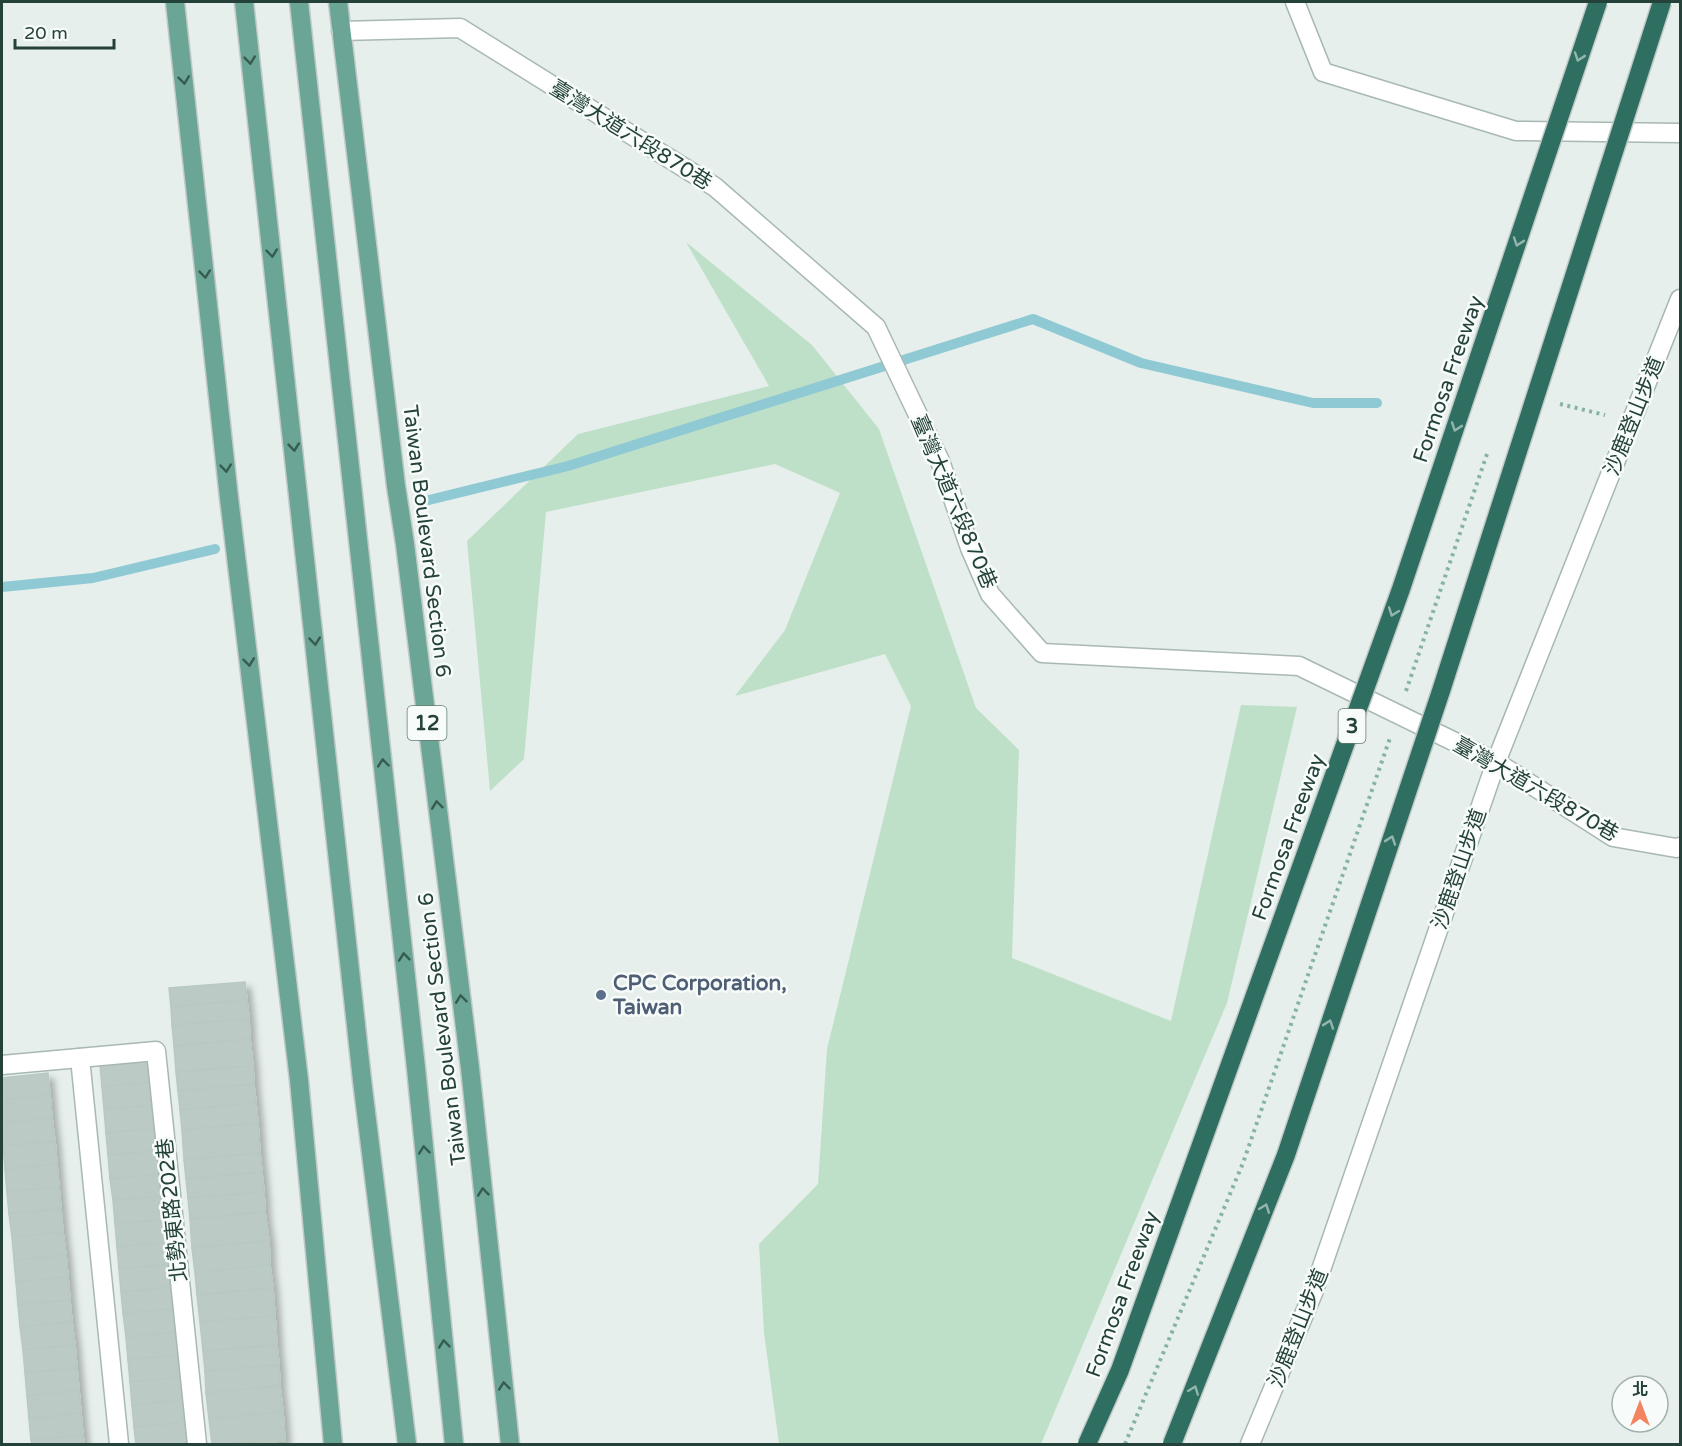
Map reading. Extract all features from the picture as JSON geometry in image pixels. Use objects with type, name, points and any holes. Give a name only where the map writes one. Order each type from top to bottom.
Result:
[{"type":"highway","name":"Formosa Freeway","points":[[1088,1444],[1120,1370],[1401,589],[1598,2]]},
{"type":"highway","points":[[1172,1444],[1289,1144],[1441,691],[1662,2]]},
{"type":"main road","points":[[175,2],[230,510],[299,1080],[333,1444]]},
{"type":"main road","points":[[244,2],[362,1080],[407,1444]]},
{"type":"main road","name":"Taiwan Boulevard Section 6","points":[[299,2],[415,1056],[454,1444]]},
{"type":"main road","name":"Taiwan Boulevard Section 6","points":[[338,2],[396,486],[469,1056],[510,1444]]},
{"type":"street","points":[[1295,2],[1323,72],[1516,131],[1680,133]]},
{"type":"street","name":"臺灣大道六段870巷","points":[[341,32],[460,28],[715,187],[876,327],[940,461],[970,548],[990,594],[1042,653],[1299,666],[1496,762],[1613,837],[1680,847]]},
{"type":"street","name":"沙鹿登山步道","points":[[1250,1444],[1313,1293],[1496,762],[1680,299]]},
{"type":"street","name":"北勢東路202巷","points":[[2,1065],[156,1051],[197,1444]]},
{"type":"street","points":[[80,1058],[119,1444]]},
{"type":"path","points":[[1553,403],[1632,421]]},
{"type":"path","points":[[1125,1444],[1243,1163],[1489,448]]},
{"type":"green space","points":[[686,242],[812,345],[879,429],[976,708],[1019,750],[1012,958],[1171,1021],[1241,705],[1297,707],[1227,1003],[1041,1444],[779,1444],[764,1333],[759,1244],[818,1184],[827,1049],[911,706],[885,654],[735,696],[785,630],[840,493],[775,464],[546,512],[524,759],[490,791],[467,541],[578,434],[769,386]]},
{"type":"building","points":[[245,982],[247,1000],[171,1007],[169,988]]},
{"type":"building","points":[[247,1000],[249,1019],[172,1025],[171,1007]]},
{"type":"building","points":[[249,1019],[250,1039],[174,1046],[172,1025]]},
{"type":"building","points":[[250,1039],[253,1066],[176,1072],[174,1046]]},
{"type":"building","points":[[152,1060],[154,1082],[102,1087],[100,1065]]},
{"type":"building","points":[[253,1066],[254,1084],[178,1091],[176,1072]]},
{"type":"building","points":[[48,1073],[50,1095],[2,1100],[2,1078]]},
{"type":"building","points":[[154,1082],[156,1105],[104,1109],[102,1087]]},
{"type":"building","points":[[254,1084],[256,1103],[180,1110],[178,1091]]},
{"type":"building","points":[[50,1095],[52,1118],[2,1123],[2,1100]]},
{"type":"building","points":[[256,1103],[258,1123],[182,1130],[180,1110]]},
{"type":"building","points":[[156,1105],[158,1128],[106,1133],[104,1109]]},
{"type":"building","points":[[52,1118],[55,1141],[3,1146],[2,1123]]},
{"type":"building","points":[[258,1123],[260,1153],[184,1160],[182,1130]]},
{"type":"building","points":[[158,1128],[160,1151],[108,1155],[106,1133]]},
{"type":"building","points":[[55,1141],[57,1164],[5,1169],[3,1146]]},
{"type":"building","points":[[160,1151],[163,1174],[110,1179],[108,1155]]},
{"type":"building","points":[[260,1153],[262,1172],[186,1179],[184,1160]]},
{"type":"building","points":[[57,1164],[59,1187],[7,1192],[5,1169]]},
{"type":"building","points":[[262,1172],[264,1192],[188,1198],[186,1179]]},
{"type":"building","points":[[163,1174],[165,1196],[113,1200],[110,1179]]},
{"type":"building","points":[[59,1187],[61,1209],[9,1214],[7,1192]]},
{"type":"building","points":[[264,1192],[265,1212],[190,1219],[188,1198]]},
{"type":"building","points":[[165,1196],[167,1219],[115,1224],[113,1200]]},
{"type":"building","points":[[61,1209],[63,1232],[12,1237],[9,1214]]},
{"type":"building","points":[[265,1212],[269,1241],[192,1248],[190,1219]]},
{"type":"building","points":[[167,1219],[169,1242],[117,1247],[115,1224]]},
{"type":"building","points":[[63,1232],[66,1255],[14,1260],[12,1237]]},
{"type":"building","points":[[269,1241],[270,1265],[195,1273],[192,1248]]},
{"type":"building","points":[[169,1242],[171,1264],[119,1269],[117,1247]]},
{"type":"building","points":[[66,1255],[68,1277],[16,1282],[14,1260]]},
{"type":"building","points":[[171,1264],[174,1287],[121,1292],[119,1269]]},
{"type":"building","points":[[270,1265],[273,1288],[197,1295],[195,1273]]},
{"type":"building","points":[[68,1277],[70,1300],[18,1305],[16,1282]]},
{"type":"building","points":[[174,1287],[176,1309],[123,1313],[121,1292]]},
{"type":"building","points":[[273,1288],[275,1316],[200,1322],[197,1295]]},
{"type":"building","points":[[70,1300],[72,1322],[20,1327],[18,1305]]},
{"type":"building","points":[[176,1309],[178,1332],[126,1337],[123,1313]]},
{"type":"building","points":[[275,1316],[277,1345],[203,1351],[200,1322]]},
{"type":"building","points":[[72,1322],[75,1345],[23,1350],[20,1327]]},
{"type":"building","points":[[178,1332],[180,1355],[128,1360],[126,1337]]},
{"type":"building","points":[[75,1345],[77,1368],[25,1373],[23,1350]]},
{"type":"building","points":[[277,1345],[279,1365],[205,1371],[203,1351]]},
{"type":"building","points":[[180,1355],[182,1377],[130,1382],[128,1360]]},
{"type":"building","points":[[279,1365],[280,1386],[206,1393],[205,1371]]},
{"type":"building","points":[[77,1368],[79,1390],[27,1396],[25,1373]]},
{"type":"building","points":[[182,1377],[184,1400],[132,1405],[130,1382]]},
{"type":"building","points":[[280,1386],[283,1412],[209,1419],[206,1393]]},
{"type":"building","points":[[79,1390],[81,1413],[29,1419],[27,1396]]},
{"type":"building","points":[[184,1400],[186,1422],[134,1427],[132,1405]]},
{"type":"building","points":[[283,1412],[285,1441],[212,1444],[209,1419]]},
{"type":"building","points":[[81,1413],[83,1435],[31,1440],[29,1419]]},
{"type":"building","points":[[186,1422],[189,1444],[136,1444],[134,1427]]},
{"type":"building","points":[[83,1435],[84,1444],[32,1444],[31,1440]]},
{"type":"waterway","points":[[429,500],[568,466],[1033,319],[1141,363],[1313,403],[1377,403]]},
{"type":"waterway","points":[[2,587],[93,578],[215,549]]},
{"type":"place","name":"CPC Corporation, Taiwan","points":[[601,995]]}]
